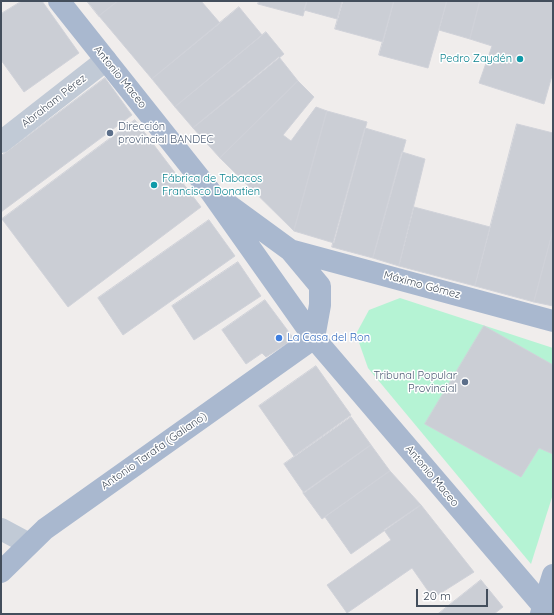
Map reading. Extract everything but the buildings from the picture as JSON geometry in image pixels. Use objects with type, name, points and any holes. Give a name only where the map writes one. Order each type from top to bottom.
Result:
[{"type":"main road","name":"Antonio Maceo","points":[[59,1],[210,191],[314,338],[546,611]]},
{"type":"main road","name":"Antonio Maceo","points":[[210,191],[274,240],[290,250],[320,286],[320,305],[314,338]]},
{"type":"main road","name":"Máximo Gómez","points":[[290,250],[553,320]]},
{"type":"main road","name":"Antonio Tarafa (Galiano)","points":[[1,572],[44,528],[314,338]]},
{"type":"main road","points":[[546,611],[553,575]]},
{"type":"street","name":"Abraham Pérez","points":[[1,142],[106,60]]},
{"type":"street","points":[[1,529],[29,544]]},
{"type":"green space","points":[[400,298],[553,348],[553,494],[531,564],[368,368],[356,334],[369,310]]},
{"type":"place","name":"Pedro Zaydén","points":[[520,59]]},
{"type":"place","name":"Dirección provincial BANDEC","points":[[110,133]]},
{"type":"place","name":"Fábrica de Tabacos Francisco Donatien","points":[[154,185]]},
{"type":"place","name":"La Casa del Ron","points":[[279,338]]},
{"type":"place","name":"Tribunal Popular Provincial","points":[[465,382]]}]
